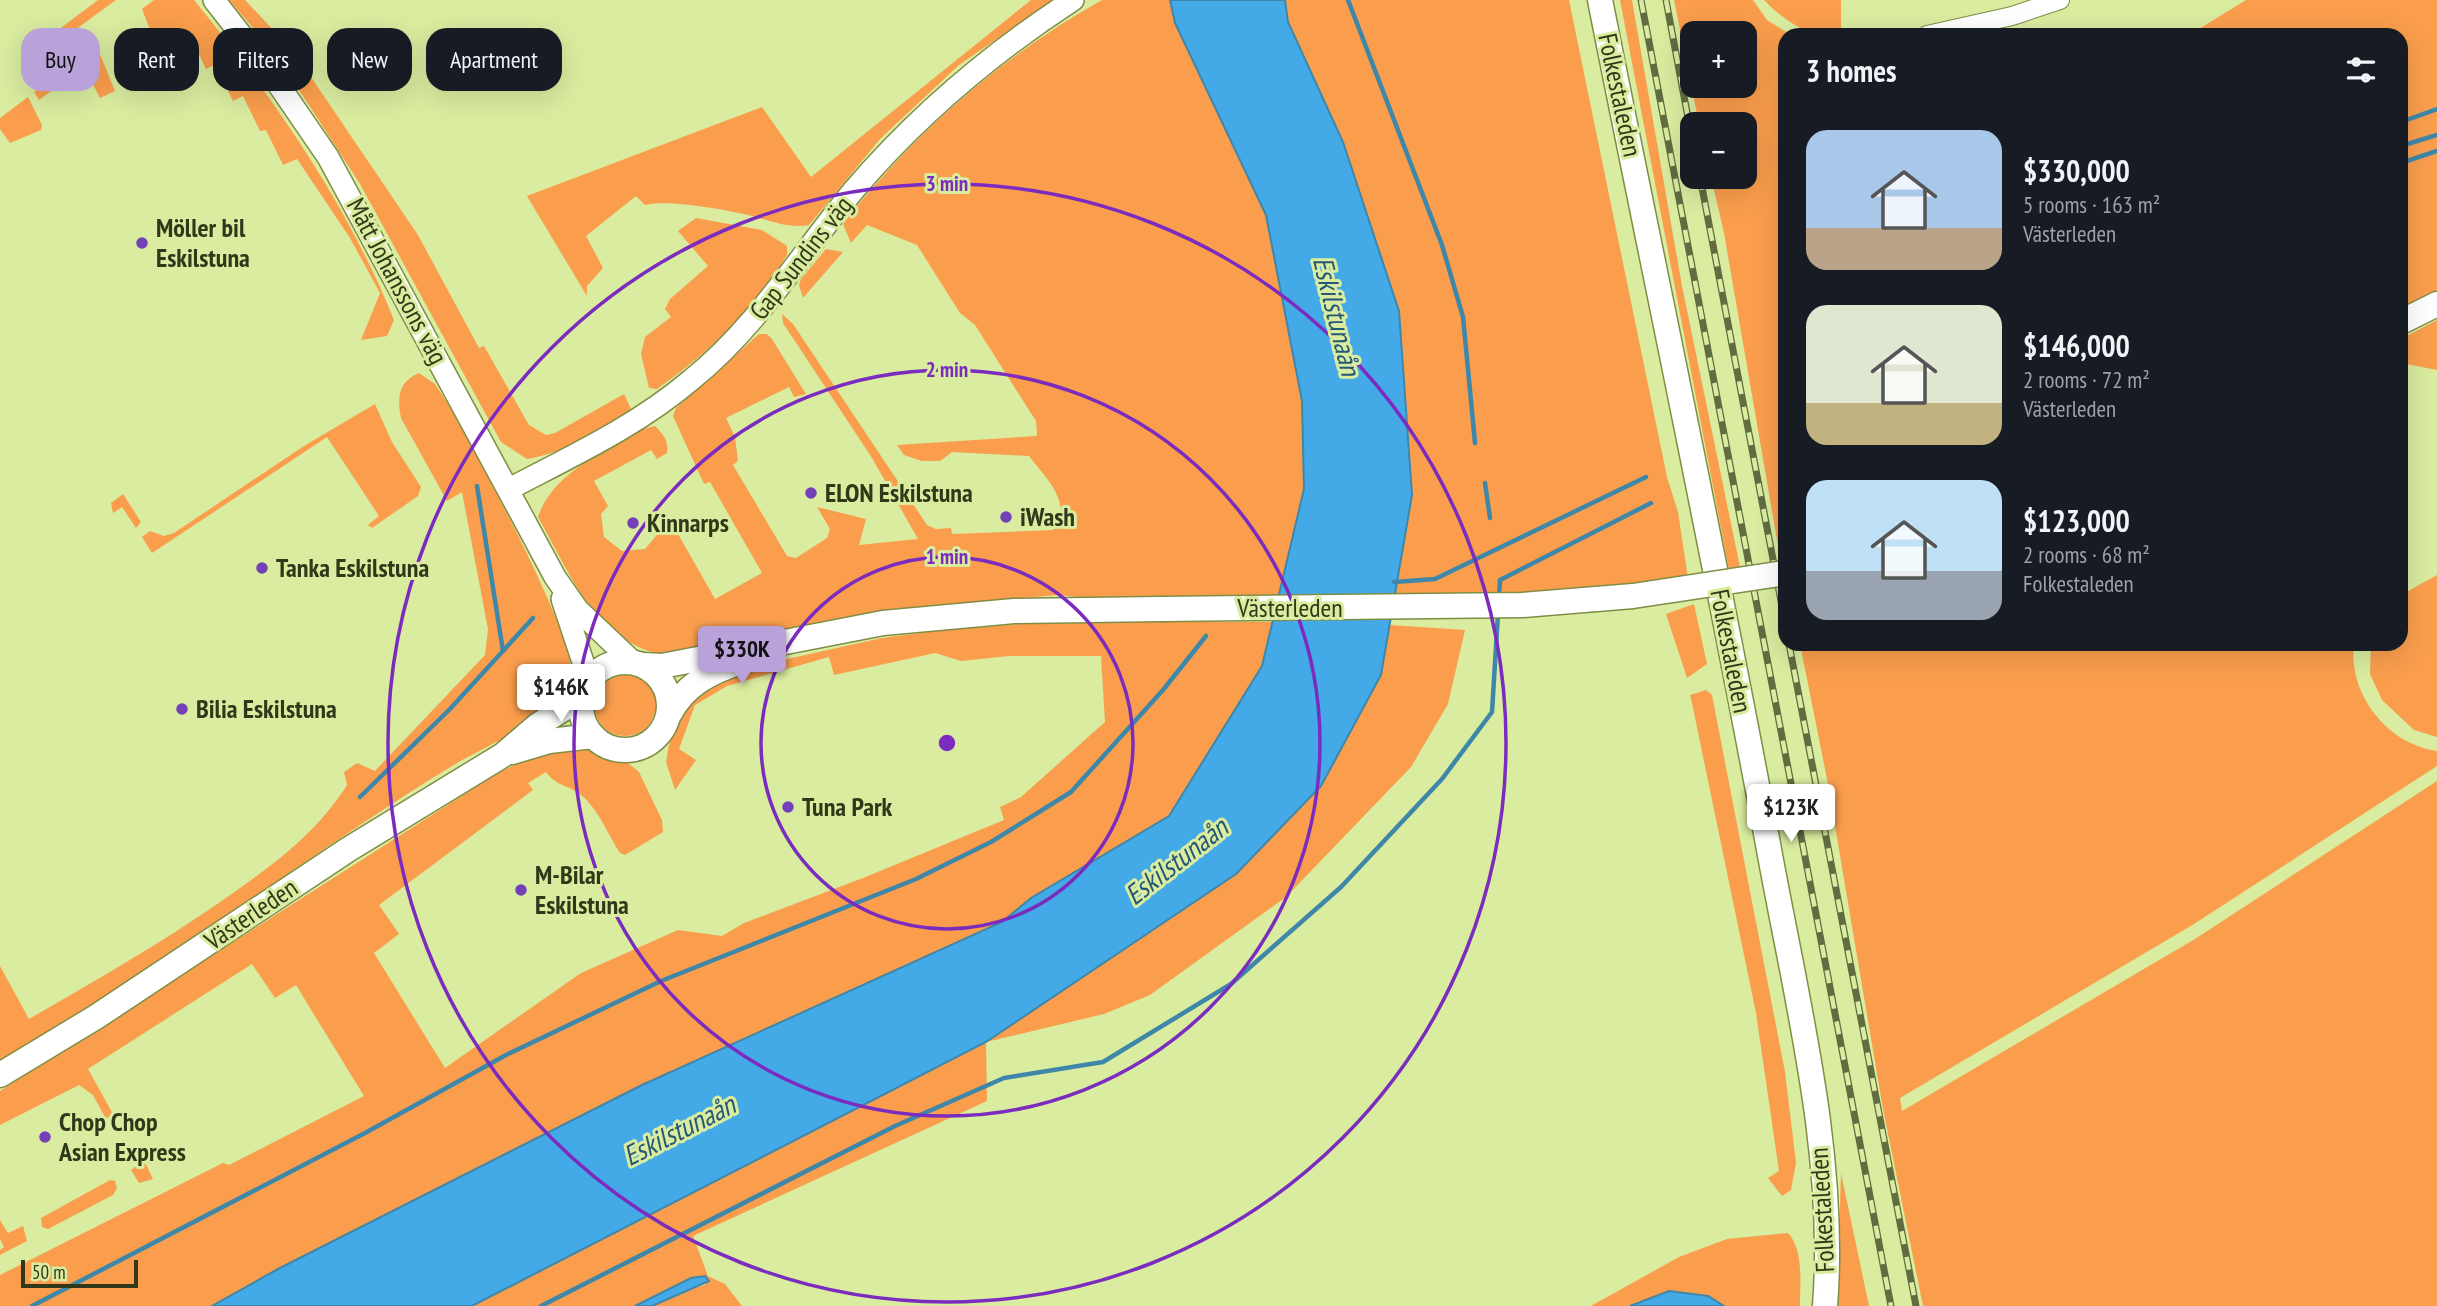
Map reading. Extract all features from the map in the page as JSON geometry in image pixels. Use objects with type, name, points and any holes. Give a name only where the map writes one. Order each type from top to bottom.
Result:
[{"type":"main road","name":"Folkestaleden","points":[[1600,0],[1710,538],[1809,1071],[1825,1212],[1825,1306]]},
{"type":"main road","points":[[2408,318],[2437,304]]},
{"type":"main road","name":"Västerleden","points":[[638,664],[662,666],[883,623],[946,616],[1161,609],[1522,605],[1633,596],[1778,574]]},
{"type":"main road","name":"Västerleden","points":[[669,715],[678,696],[718,670],[796,641]]},
{"type":"main road","points":[[617,662],[638,664],[663,683],[669,698],[669,715],[657,737],[636,749],[614,748],[593,736],[582,714],[583,693],[603,668],[617,662]]},
{"type":"main road","name":"Västerleden","points":[[0,1075],[118,1003],[349,849],[503,755],[538,725],[583,693]]},
{"type":"main road","name":"Västerleden","points":[[503,755],[549,741],[593,736]]},
{"type":"street","name":"Mått Johanssons väg","points":[[214,0],[267,68],[328,157],[555,577],[578,610],[638,664]]},
{"type":"street","name":"Gap Sundins väg","points":[[509,489],[616,433],[692,380],[757,316],[854,190],[922,117],[984,62],[1073,0]]},
{"type":"street","points":[[1958,28],[2012,16],[2060,0]]},
{"type":"street","name":"Mått Johanssons väg","points":[[555,577],[585,668],[583,693]]},
{"type":"shaded area","points":[[98,0],[116,0],[78,28],[61,28]]},
{"type":"shaded area","points":[[154,0],[194,0],[216,28],[213,28],[213,66],[206,69],[199,54],[199,28],[149,28],[142,9]]},
{"type":"shaded area","points":[[229,0],[245,0],[271,28],[253,28]]},
{"type":"shaded area","points":[[1031,0],[1053,0],[959,65],[880,139],[809,225],[788,225],[698,206],[668,203],[645,205],[636,196],[586,236],[603,268],[587,286],[587,296],[527,196],[762,107],[811,177]]},
{"type":"shaded area","points":[[1102,0],[1170,0],[1175,23],[1266,215],[1302,401],[1304,489],[1278,597],[1095,599],[1058,595],[985,601],[896,611],[674,657],[647,651],[625,639],[606,624],[576,585],[538,517],[545,501],[568,475],[582,465],[643,429],[655,426],[665,438],[667,453],[657,459],[651,450],[594,481],[608,506],[601,514],[604,537],[622,551],[645,549],[660,531],[659,526],[670,520],[715,599],[762,573],[710,482],[704,484],[673,416],[676,408],[759,334],[767,334],[772,339],[806,394],[794,397],[789,387],[726,418],[735,437],[738,461],[733,465],[787,556],[796,558],[827,538],[830,529],[817,507],[866,519],[859,545],[918,539],[872,458],[783,323],[782,314],[793,324],[927,525],[936,529],[951,528],[952,534],[1053,530],[1061,523],[1057,495],[1029,456],[952,452],[940,461],[922,461],[904,455],[897,445],[1037,436],[1036,421],[975,325],[960,313],[917,245],[867,225],[851,243],[843,224],[899,159],[961,99],[1029,46]]},
{"type":"shaded area","points":[[1285,0],[1569,0],[1667,477],[1678,512],[1688,578],[1555,593],[1395,595],[1412,495],[1343,142],[1288,22]]},
{"type":"shaded area","points":[[1620,0],[1632,0],[1682,286],[1740,567],[1729,570]]},
{"type":"shaded area","points":[[1674,0],[1753,0],[1767,20],[1780,28],[1778,546],[1724,233],[1714,189],[1757,189],[1757,112],[1697,112],[1694,98],[1757,98],[1757,21],[1680,21],[1680,30]]},
{"type":"shaded area","points":[[1764,0],[1841,0],[1841,28],[1801,28]]},
{"type":"shaded area","points":[[2246,0],[2437,0],[2437,291],[2408,306],[2408,28],[2200,28]]},
{"type":"shaded area","points":[[100,54],[115,91],[100,98],[96,91],[100,91]]},
{"type":"shaded area","points":[[313,80],[418,235],[479,348],[484,346],[529,425],[546,435],[555,433],[624,394],[631,409],[582,440],[541,456],[527,459],[501,442],[360,184],[299,91],[313,91]]},
{"type":"shaded area","points":[[35,91],[51,91],[39,100]]},
{"type":"shaded area","points":[[228,91],[264,91],[306,152],[354,234],[394,320],[387,336],[361,340],[380,293],[350,238],[297,159],[283,165],[266,130],[260,131],[243,96],[233,101]]},
{"type":"shaded area","points":[[28,97],[42,125],[41,130],[10,143],[0,129],[0,118]]},
{"type":"shaded area","points":[[696,218],[762,230],[787,246],[787,255],[760,294],[729,329],[657,389],[649,388],[641,354],[645,337],[671,317],[665,309],[670,299],[708,266],[678,231]]},
{"type":"shaded area","points":[[826,249],[843,252],[803,298],[799,285],[801,279]]},
{"type":"shaded area","points":[[2437,320],[2437,370],[2408,364],[2408,335]]},
{"type":"shaded area","points":[[419,373],[435,384],[450,407],[543,589],[570,660],[571,681],[565,693],[538,717],[421,785],[154,966],[0,1061],[0,966],[29,1019],[178,930],[243,886],[292,848],[335,803],[347,785],[344,772],[357,763],[375,771],[485,655],[488,629],[462,492],[447,501],[401,418],[399,404],[403,386]]},
{"type":"shaded area","points":[[375,404],[392,442],[421,487],[418,496],[372,528],[368,525],[379,516],[327,437],[152,553],[142,537],[150,531],[164,536],[174,533],[304,446]]},
{"type":"shaded area","points":[[123,494],[141,522],[136,528],[122,507],[113,513],[111,503]]},
{"type":"shaded area","points":[[2437,575],[2437,737],[2414,730],[2382,700],[2370,674],[2371,651],[2408,651],[2408,591]]},
{"type":"shaded area","points":[[1694,604],[1707,664],[1687,678],[1666,614]]},
{"type":"shaded area","points":[[1272,622],[1262,666],[1169,817],[1031,898],[1002,922],[642,1085],[278,1269],[212,1306],[0,1306],[0,1275],[223,1163],[229,1165],[364,1096],[296,985],[275,998],[252,964],[88,1069],[113,1114],[106,1119],[93,1095],[79,1085],[0,1125],[0,1091],[493,776],[535,754],[581,743],[628,763],[639,772],[662,820],[663,832],[625,855],[620,853],[588,801],[555,781],[546,772],[528,783],[533,790],[379,905],[399,934],[374,953],[445,1068],[581,973],[678,930],[722,936],[744,923],[1004,820],[1000,807],[1021,797],[1105,722],[1101,656],[1009,656],[961,661],[935,653],[834,675],[829,657],[727,686],[695,705],[679,749],[696,760],[675,790],[666,762],[670,739],[683,709],[701,689],[769,663],[882,638],[1022,624]]},
{"type":"shaded area","points":[[1390,625],[1465,630],[1448,704],[1411,767],[1286,897],[1150,995],[1104,1014],[986,1042],[1381,675]]},
{"type":"shaded area","points":[[1801,651],[2354,651],[2357,681],[2374,714],[2402,738],[2437,751],[2437,766],[2194,924],[1900,1098],[1902,1111],[2195,939],[2437,781],[2437,1306],[1923,1306],[1883,1109],[1827,779]]},
{"type":"shaded area","points":[[619,674],[631,674],[647,683],[654,693],[654,717],[647,727],[631,736],[619,736],[608,731],[599,722],[594,711],[594,699],[599,688],[608,679]]},
{"type":"shaded area","points":[[1706,690],[1712,695],[1785,1072],[1796,1163],[1791,1190],[1782,1196],[1768,1178],[1779,1171],[1756,1013],[1690,695]]},
{"type":"shaded area","points":[[986,1042],[987,1101],[693,1236],[708,1276],[725,1284],[742,1306],[652,1306],[680,1292],[705,1285],[708,1277],[691,1278],[635,1306],[472,1306]]},
{"type":"shaded area","points":[[144,1160],[153,1179],[139,1183],[131,1170]]},
{"type":"shaded area","points":[[1841,1173],[1869,1306],[1837,1306]]},
{"type":"shaded area","points":[[110,1180],[115,1181],[117,1188],[113,1195],[48,1229],[42,1227],[41,1218]]},
{"type":"shaded area","points":[[0,1220],[8,1233],[23,1226],[27,1241],[0,1255],[0,1250],[4,1247],[0,1239]]},
{"type":"shaded area","points":[[1788,1233],[1797,1248],[1799,1258],[1800,1306],[1724,1306],[1708,1296],[1639,1301],[1630,1306],[1591,1306],[1679,1257],[1727,1239]]},
{"type":"water","name":"Eskilstunaån","points":[[1170,0],[1285,0],[1288,22],[1343,142],[1399,311],[1412,495],[1381,675],[1321,786],[1236,874],[986,1042],[472,1306],[212,1306],[278,1269],[642,1085],[1002,922],[1031,898],[1169,816],[1262,666],[1304,489],[1302,401],[1266,215],[1175,23]]},
{"type":"water","points":[[705,1276],[709,1281],[652,1306],[635,1306],[691,1278]]},
{"type":"water","points":[[1669,1291],[1708,1296],[1724,1306],[1630,1306]]},
{"type":"waterway","points":[[1348,0],[1442,245],[1463,317],[1475,443]]},
{"type":"waterway","points":[[2408,119],[2437,109]]},
{"type":"waterway","points":[[2408,144],[2437,135]]},
{"type":"waterway","points":[[2408,161],[2437,151]]},
{"type":"waterway","points":[[1394,582],[1435,579],[1646,477]]},
{"type":"waterway","points":[[1485,483],[1490,518]]},
{"type":"waterway","points":[[477,486],[503,651]]},
{"type":"waterway","points":[[1499,598],[1500,580],[1651,503]]},
{"type":"waterway","points":[[541,1306],[895,1126],[1004,1078],[1103,1062],[1231,984],[1341,887],[1442,779],[1492,712],[1498,614]]},
{"type":"waterway","points":[[360,797],[450,709],[533,618]]},
{"type":"waterway","points":[[32,1306],[365,1133],[506,1055],[661,981],[916,879],[991,842],[1071,792],[1163,690],[1206,636]]},
{"type":"railway","points":[[1641,0],[1891,1306]]},
{"type":"railway","points":[[1666,0],[1687,112]]},
{"type":"railway","points":[[1702,189],[1778,585]]},
{"type":"railway","points":[[1790,651],[1916,1306]]},
{"type":"place","name":"Möller bil Eskilstuna","points":[[142,243]]},
{"type":"place","name":"ELON Eskilstuna","points":[[811,493]]},
{"type":"place","name":"iWash","points":[[1006,517]]},
{"type":"place","name":"Kinnarps","points":[[633,523]]},
{"type":"place","name":"Tanka Eskilstuna","points":[[262,568]]},
{"type":"place","name":"Bilia Eskilstuna","points":[[182,709]]},
{"type":"place","name":"Tuna Park","points":[[788,807]]},
{"type":"place","name":"M-Bilar Eskilstuna","points":[[521,890]]},
{"type":"place","name":"Chop Chop Asian Express","points":[[45,1137]]}]
